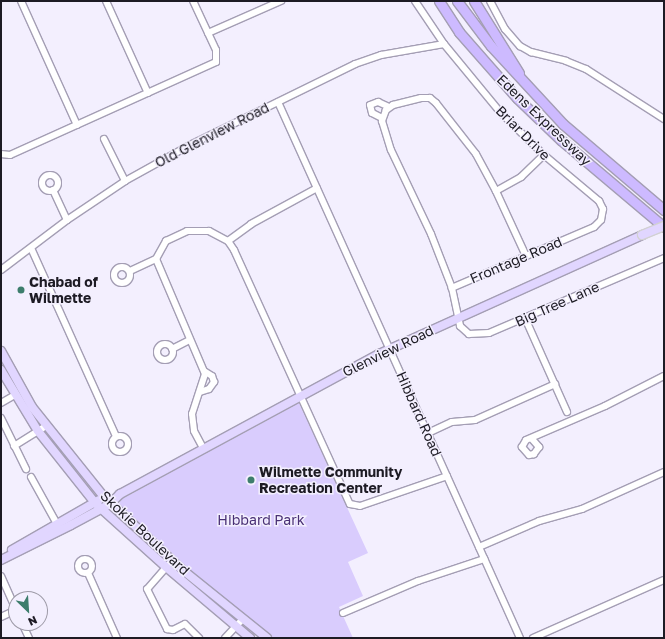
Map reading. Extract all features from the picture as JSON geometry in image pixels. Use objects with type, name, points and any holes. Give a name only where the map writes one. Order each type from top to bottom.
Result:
[{"type":"highway","points":[[431,1],[459,32]]},
{"type":"highway","name":"Edens Expressway","points":[[439,1],[459,32],[538,118],[664,226]]},
{"type":"highway","name":"Edens Expressway","points":[[457,1],[490,46],[563,124],[664,210]]},
{"type":"highway","points":[[474,1],[532,92]]},
{"type":"main road","name":"Glenview Road","points":[[1,558],[102,509],[110,504],[120,494],[203,448],[390,349],[459,316],[664,226]]},
{"type":"main road","name":"Skokie Boulevard","points":[[1,351],[46,426],[110,504],[172,560],[267,638]]},
{"type":"main road","name":"Skokie Boulevard","points":[[1,370],[38,431],[95,503],[166,568],[250,638]]},
{"type":"main road","name":"Glenview Road","points":[[1,558],[104,497],[120,494]]},
{"type":"street","points":[[21,1],[77,125]]},
{"type":"street","points":[[106,1],[148,93]]},
{"type":"street","points":[[1,154],[10,154],[212,65],[217,58],[208,33],[193,1]]},
{"type":"street","points":[[208,33],[281,1]]},
{"type":"street","points":[[415,1],[444,44]]},
{"type":"street","points":[[490,1],[505,29],[520,46],[531,52],[566,61],[586,69],[664,119]]},
{"type":"street","name":"Old Glenview Road","points":[[1,270],[67,220],[125,181],[190,145],[374,57],[444,44]]},
{"type":"street","name":"Briar Drive","points":[[444,44],[500,112],[544,155],[599,200],[603,209],[603,217]]},
{"type":"street","points":[[383,116],[372,113],[370,105],[378,102],[389,107],[421,98],[433,100],[468,142],[496,190],[526,256]]},
{"type":"street","name":"Hibbard Road","points":[[278,102],[520,638]]},
{"type":"street","points":[[389,107],[383,116],[391,150],[417,200],[452,288]]},
{"type":"street","points":[[104,139],[125,181]]},
{"type":"street","points":[[496,190],[521,177],[544,155]]},
{"type":"street","points":[[228,241],[257,220],[317,188]]},
{"type":"street","points":[[53,190],[67,220]]},
{"type":"street","name":"Frontage Road","points":[[459,316],[452,288],[594,226],[603,217]]},
{"type":"street","points":[[130,271],[156,259],[166,241],[187,231],[209,231],[228,241],[234,250],[352,506],[360,506],[447,476]]},
{"type":"street","points":[[31,248],[116,436]]},
{"type":"street","name":"Big Tree Lane","points":[[459,316],[460,326],[474,336],[489,333],[664,258]]},
{"type":"street","points":[[156,259],[204,371],[205,378],[192,420],[194,431],[203,448]]},
{"type":"street","points":[[524,318],[567,412]]},
{"type":"street","points":[[172,349],[190,340]]},
{"type":"street","points":[[200,392],[209,389],[214,382],[212,376],[204,371]]},
{"type":"street","points":[[532,439],[664,376]]},
{"type":"street","points":[[428,433],[452,422],[475,420],[555,384]]},
{"type":"street","points":[[1,403],[15,395]]},
{"type":"street","points":[[1,418],[26,469]]},
{"type":"street","points":[[14,446],[46,426]]},
{"type":"street","points":[[479,547],[540,521],[582,509],[664,472]]},
{"type":"street","points":[[31,476],[57,524]]},
{"type":"street","points":[[343,613],[418,581],[484,559]]},
{"type":"street","points":[[172,560],[147,589],[167,629],[173,630],[185,624],[199,638]]},
{"type":"street","points":[[88,573],[117,638]]},
{"type":"street","points":[[1,576],[8,592]]},
{"type":"street","points":[[534,638],[664,580]]},
{"type":"street","points":[[226,638],[243,619]]},
{"type":"green space","name":"Hibbard Park","points":[[299,403],[368,553],[348,562],[363,596],[339,607],[353,638],[272,638],[164,549],[119,506],[120,500]]},
{"type":"place","name":"Chabad of Wilmette","points":[[21,290]]},
{"type":"place","name":"Wilmette Community Recreation Center","points":[[251,480]]}]
